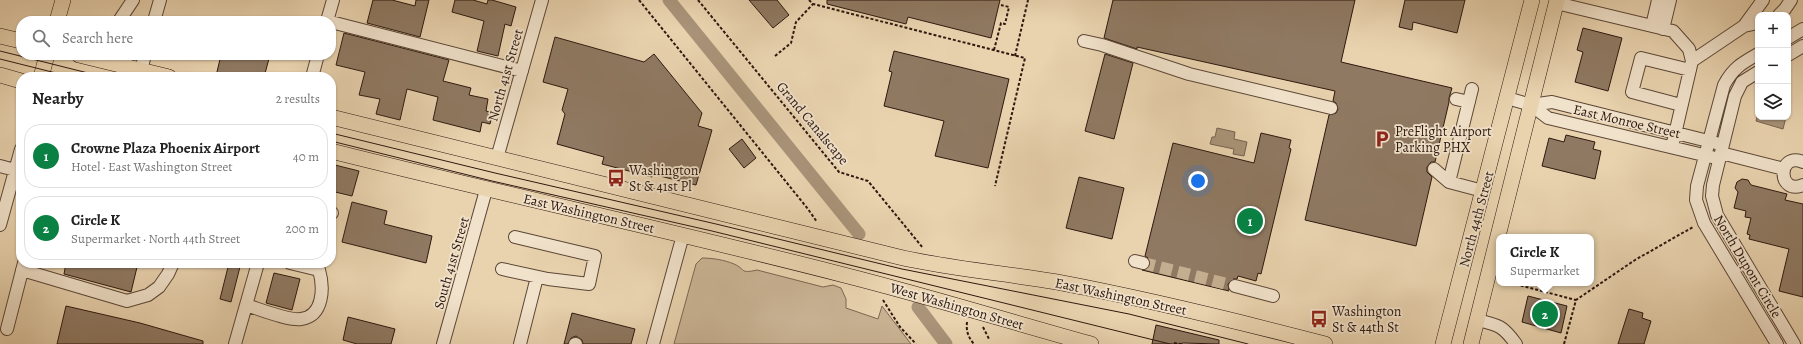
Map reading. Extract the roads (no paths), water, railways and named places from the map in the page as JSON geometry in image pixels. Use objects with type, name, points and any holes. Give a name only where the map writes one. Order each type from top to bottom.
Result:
[{"type":"main road","points":[[58,16],[62,0]]},
{"type":"main road","name":"North 44th Street","points":[[1443,344],[1532,0]]},
{"type":"main road","name":"North 44th Street","points":[[1499,234],[1557,1]]},
{"type":"main road","points":[[0,36],[16,40]]},
{"type":"main road","points":[[42,72],[46,60]]},
{"type":"main road","points":[[100,60],[150,72]]},
{"type":"main road","points":[[0,75],[16,80]]},
{"type":"main road","points":[[336,118],[497,158]]},
{"type":"main road","name":"East Washington Street","points":[[336,152],[486,190],[683,235],[846,275]]},
{"type":"main road","name":"East Washington Street","points":[[497,158],[814,230],[831,241],[920,256],[967,270],[1059,283],[1258,327],[1325,344]]},
{"type":"main road","name":"North 44th Street","points":[[1471,344],[1496,244]]},
{"type":"main road","name":"West Washington Street","points":[[846,275],[951,303],[1091,344]]},
{"type":"street","points":[[122,16],[133,0]]},
{"type":"street","points":[[155,16],[160,0]]},
{"type":"street","points":[[328,16],[333,0]]},
{"type":"street","name":"North 41st Street","points":[[497,158],[542,0]]},
{"type":"street","points":[[1657,27],[1658,0]]},
{"type":"street","points":[[1657,27],[1670,0]]},
{"type":"street","points":[[1681,105],[1632,92],[1641,58],[1691,65],[1744,26],[1763,0]]},
{"type":"street","points":[[1782,12],[1791,0]]},
{"type":"street","points":[[1557,1],[1673,31],[1689,49],[1691,65],[1672,147]]},
{"type":"street","points":[[336,23],[522,71]]},
{"type":"street","points":[[1744,26],[1755,24]]},
{"type":"street","points":[[1791,36],[1803,29]]},
{"type":"street","points":[[1084,41],[1102,45],[1189,74],[1331,108]]},
{"type":"street","points":[[1791,53],[1803,46]]},
{"type":"street","name":"North Dupont Circle","points":[[1755,56],[1741,64],[1731,73],[1720,97],[1697,186],[1696,200],[1700,215],[1777,344]]},
{"type":"street","points":[[142,70],[145,60]]},
{"type":"street","points":[[313,72],[317,60]]},
{"type":"street","name":"North Dupont Circle","points":[[1755,74],[1742,82],[1735,96],[1712,196],[1714,210],[1794,344]]},
{"type":"street","points":[[1449,182],[1472,89]]},
{"type":"street","name":"East Monroe Street","points":[[1507,98],[1531,105],[1548,118],[1705,156],[1721,152]]},
{"type":"street","points":[[1456,99],[1469,102]]},
{"type":"street","name":"East Monroe Street","points":[[1531,105],[1552,102],[1709,141],[1721,152]]},
{"type":"street","points":[[1721,152],[1784,169]]},
{"type":"street","points":[[1803,162],[1799,160],[1790,161],[1784,169],[1783,176],[1787,183],[1796,186],[1803,185]]},
{"type":"street","points":[[0,166],[16,166]]},
{"type":"street","points":[[1434,169],[1449,182],[1483,191]]},
{"type":"street","points":[[0,225],[16,173]]},
{"type":"street","name":"South 41st Street","points":[[443,344],[486,190]]},
{"type":"street","points":[[653,344],[683,235]]},
{"type":"street","points":[[502,268],[537,277],[589,284],[595,256],[515,237]]},
{"type":"street","points":[[7,329],[23,268]]},
{"type":"street","points":[[26,268],[127,301],[148,295],[159,287],[171,268]]},
{"type":"street","points":[[235,344],[257,268]]},
{"type":"street","points":[[246,305],[292,319],[302,319],[313,313],[319,306],[323,281],[319,270],[311,268]]},
{"type":"street","points":[[520,344],[537,277]]},
{"type":"street","points":[[1235,286],[1273,296]]},
{"type":"street","points":[[1477,320],[1505,329],[1516,344]]},
{"type":"waterway","points":[[669,0],[859,234]]},
{"type":"waterway","points":[[918,307],[946,344]]},
{"type":"tunnel","points":[[1143,263],[1235,286]]},
{"type":"tram line","points":[[0,51],[16,55]]},
{"type":"tram line","points":[[0,59],[52,72]]},
{"type":"tram line","points":[[36,60],[84,72]]},
{"type":"tram line","points":[[336,134],[902,269],[1129,314],[1248,344]]},
{"type":"tram line","points":[[336,142],[492,181],[712,231],[1170,344]]},
{"type":"place","name":"PreFlight Airport Parking PHX","points":[[1382,139]]},
{"type":"place","name":"Washington St & 41st Pl","points":[[616,178]]},
{"type":"place","name":"Crowne Plaza Phoenix Airport","points":[[1250,221]]},
{"type":"place","name":"Circle K","points":[[1545,314]]},
{"type":"place","name":"Washington St & 44th St","points":[[1319,319]]}]
